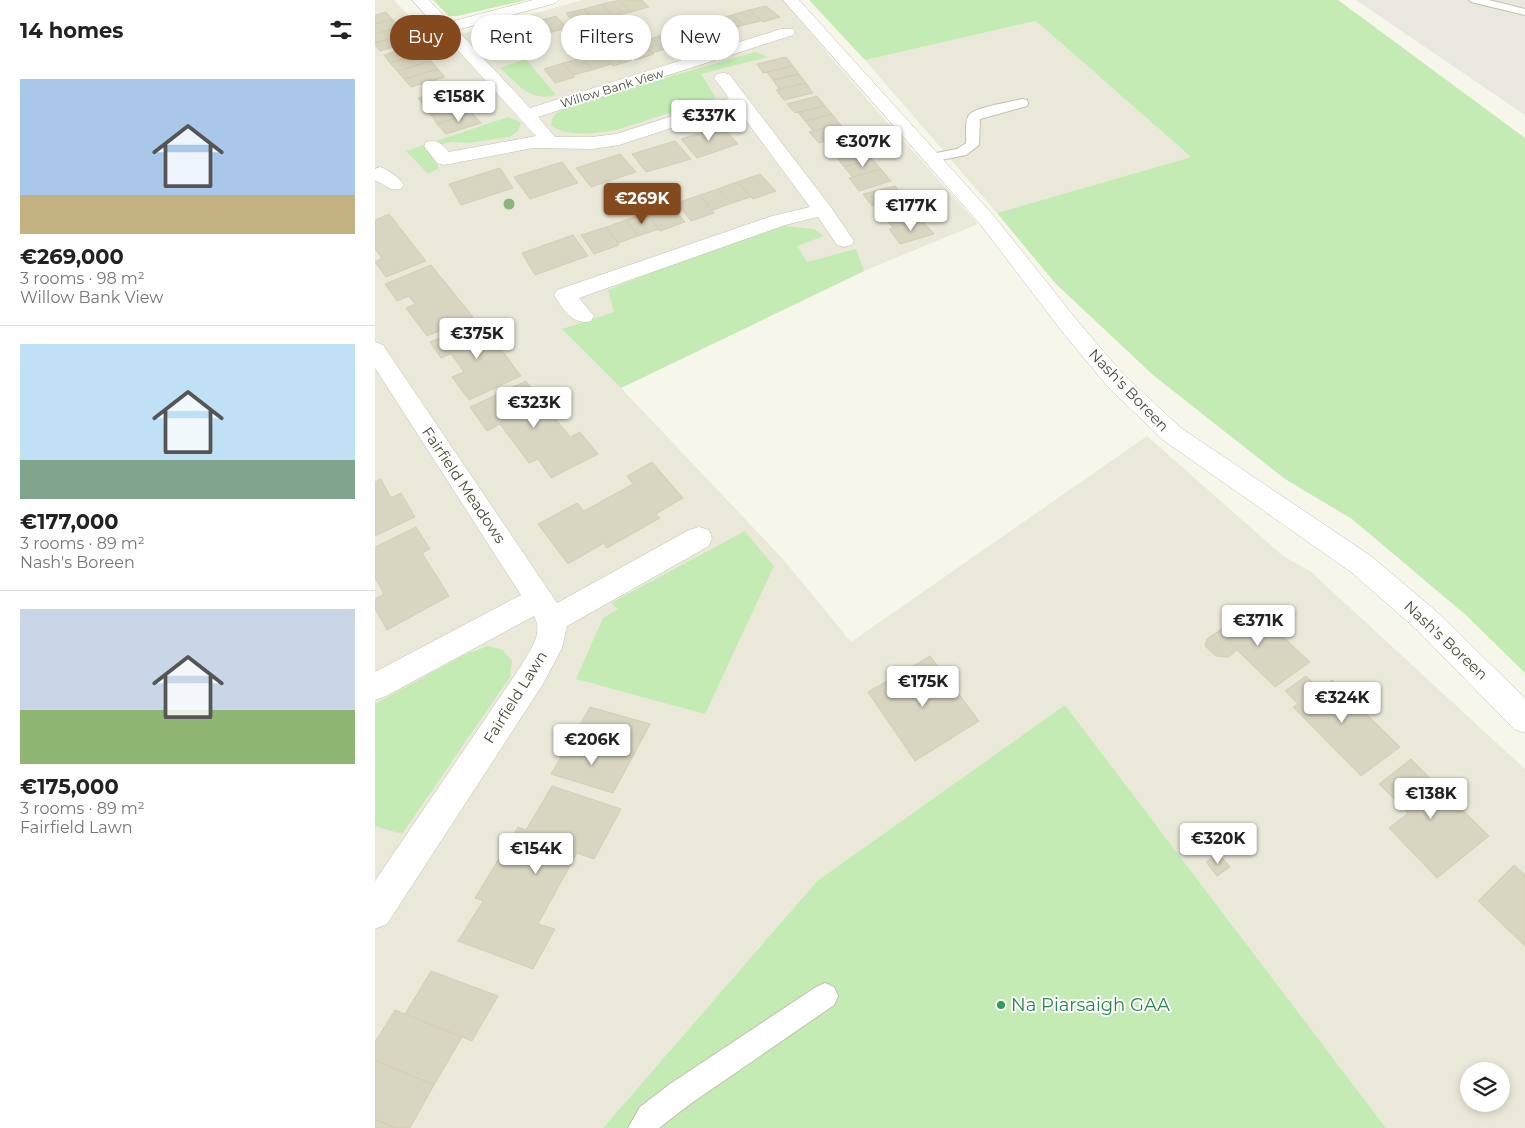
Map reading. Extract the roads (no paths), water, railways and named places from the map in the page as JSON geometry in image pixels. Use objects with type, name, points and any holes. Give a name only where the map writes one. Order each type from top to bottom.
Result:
[{"type":"street","points":[[421,0],[435,15]]},
{"type":"street","points":[[461,24],[551,0]]},
{"type":"street","name":"Nash's Boreen","points":[[791,0],[987,220],[1072,330],[1116,381],[1172,434],[1361,564],[1426,620],[1525,719]]},
{"type":"street","name":"Willow Bank View","points":[[528,114],[787,32]]},
{"type":"street","points":[[461,44],[500,88],[528,114],[550,142]]},
{"type":"street","points":[[723,78],[823,210],[844,241]]},
{"type":"street","points":[[433,146],[444,159],[533,142],[592,143],[619,139],[740,100]]},
{"type":"street","points":[[375,175],[380,173],[394,185]]},
{"type":"street","points":[[583,316],[565,295],[779,220],[823,210]]},
{"type":"street","name":"Fairfield Meadows","points":[[375,350],[545,609]]},
{"type":"street","points":[[375,687],[699,538]]},
{"type":"street","name":"Fairfield Lawn","points":[[375,912],[532,675],[549,644],[553,631],[545,609]]},
{"type":"lane","points":[[1475,0],[1525,12]]},
{"type":"lane","points":[[931,158],[961,152],[972,145],[974,117],[981,113],[1022,103]]},
{"type":"lane","points":[[642,1128],[650,1117],[680,1094],[825,996]]},
{"type":"place","name":"Na Piarsaigh GAA","points":[[1001,1005]]}]
